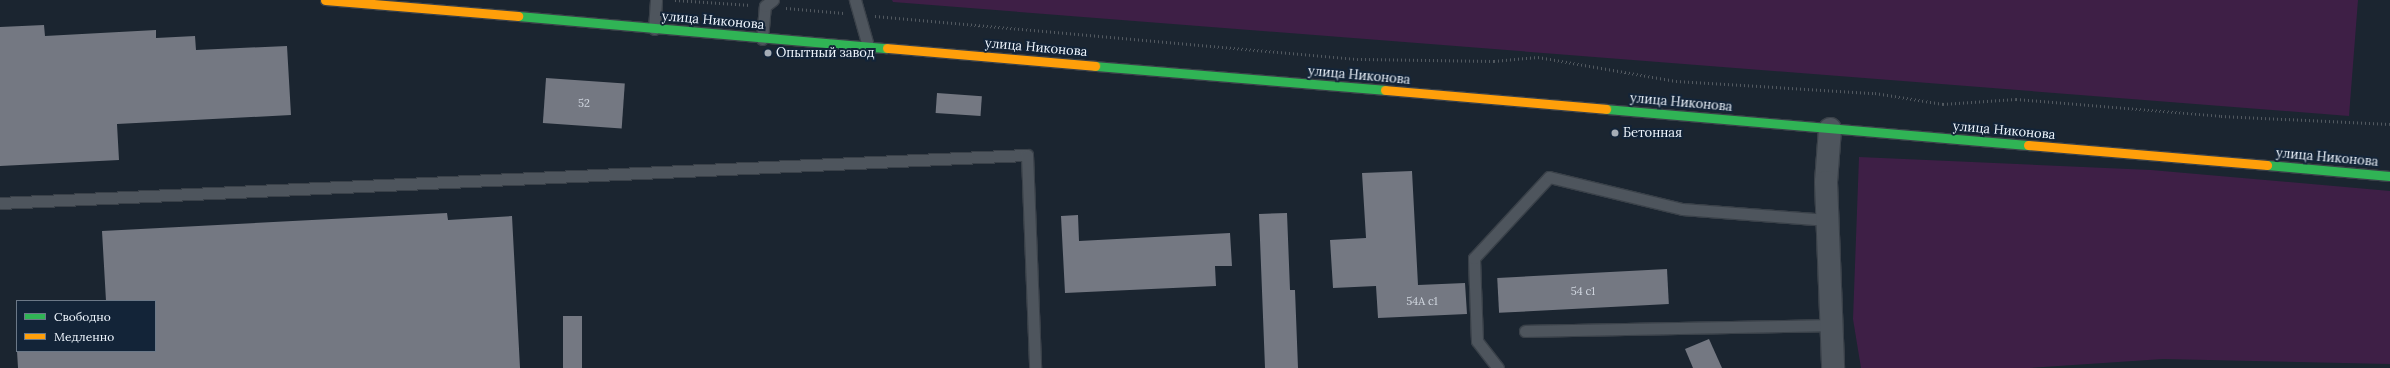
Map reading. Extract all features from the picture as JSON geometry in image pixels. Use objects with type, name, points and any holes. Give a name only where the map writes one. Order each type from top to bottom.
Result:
[{"type":"main road","name":"улица Никонова","points":[[325,0],[375,2],[762,39],[868,46],[2390,176]]},
{"type":"main road","points":[[431,0],[451,10]]},
{"type":"street","points":[[1830,129],[1826,182],[1833,368]]},
{"type":"lane","points":[[654,29],[656,0]]},
{"type":"lane","points":[[855,0],[868,46]]},
{"type":"lane","points":[[762,39],[769,3]]},
{"type":"lane","points":[[0,203],[1027,155],[1035,368]]},
{"type":"lane","points":[[1498,368],[1477,341],[1474,258],[1549,177],[1682,209],[1828,220]]},
{"type":"lane","points":[[1525,331],[1831,326]]},
{"type":"path","points":[[675,0],[769,3],[859,15],[1361,59],[1494,61],[1538,57],[1676,81],[1875,93],[1943,104],[2016,98],[2221,116],[2390,124]]},
{"type":"shaded area","points":[[892,0],[2358,0],[2349,116],[893,2]]},
{"type":"shaded area","points":[[1859,157],[2151,170],[2390,191],[2390,364],[2163,359],[2029,368],[1861,368],[1853,319]]},
{"type":"building","points":[[44,25],[45,36],[156,30],[156,38],[195,36],[196,50],[287,46],[291,115],[117,124],[119,160],[0,166],[0,27]]},
{"type":"building","points":[[546,78],[625,84],[622,128],[543,123]]},
{"type":"building","points":[[937,93],[982,96],[980,116],[936,113]]},
{"type":"building","points":[[1412,171],[1418,285],[1465,283],[1467,314],[1378,318],[1376,286],[1333,288],[1330,240],[1366,238],[1362,173]]},
{"type":"building","points":[[447,213],[448,220],[512,216],[520,368],[18,368],[17,352],[156,352],[156,300],[106,300],[102,231]]},
{"type":"building","points":[[1287,213],[1290,290],[1295,290],[1298,368],[1265,368],[1259,214]]},
{"type":"building","points":[[1078,215],[1079,241],[1230,233],[1232,266],[1215,266],[1216,286],[1065,293],[1061,216]]},
{"type":"building","points":[[1667,269],[1669,304],[1499,313],[1497,278]]},
{"type":"building","points":[[563,316],[582,316],[582,368],[563,368]]},
{"type":"building","points":[[1709,339],[1722,368],[1693,368],[1685,349]]},
{"type":"traffic: fast","points":[[518,16],[887,48]]},
{"type":"traffic: fast","points":[[1095,66],[1385,90]]},
{"type":"traffic: fast","points":[[1606,109],[2028,145]]},
{"type":"traffic: fast","points":[[2267,165],[2390,176]]},
{"type":"traffic: slow","points":[[325,0],[518,16]]},
{"type":"traffic: slow","points":[[887,48],[1095,66]]},
{"type":"traffic: slow","points":[[1385,90],[1606,109]]},
{"type":"traffic: slow","points":[[2028,145],[2267,165]]},
{"type":"place","name":"Опытный завод","points":[[768,53]]},
{"type":"place","name":"Бетонная","points":[[1615,133]]}]
